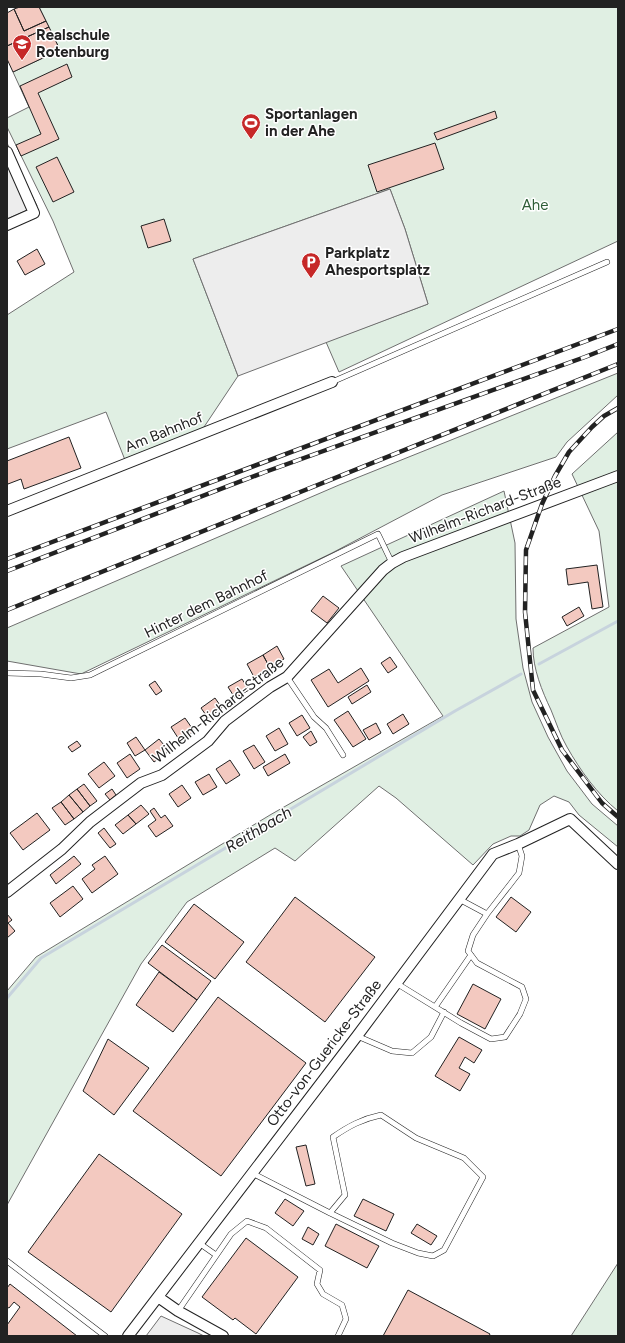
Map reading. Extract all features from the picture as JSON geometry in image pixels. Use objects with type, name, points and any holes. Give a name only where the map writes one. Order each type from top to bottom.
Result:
[{"type":"street","points":[[7,152],[34,213],[7,225]]},
{"type":"street","name":"Am Bahnhof","points":[[7,511],[332,382]]},
{"type":"street","name":"Wilhelm-Richard-Straße","points":[[7,892],[62,849],[90,822],[141,783],[162,775],[208,741],[226,721],[270,687],[287,677],[383,570],[392,563],[403,557],[618,476]]},
{"type":"street","name":"Otto-von-Guericke-Straße","points":[[128,1336],[357,1036],[493,854],[518,844],[570,819],[618,864]]},
{"type":"street","points":[[158,1297],[178,1311],[223,1336]]},
{"type":"lane","points":[[332,382],[607,262]]},
{"type":"lane","name":"Hinter dem Bahnhof","points":[[7,673],[41,674],[71,678],[90,675],[378,534],[392,563]]},
{"type":"lane","points":[[287,677],[314,718],[326,728],[343,755]]},
{"type":"lane","points":[[396,983],[491,1039],[505,1037],[520,1014],[526,999],[522,987],[477,963],[468,951],[473,935],[486,914],[519,873],[522,856],[518,844]]},
{"type":"lane","points":[[459,899],[486,914]]},
{"type":"lane","points":[[435,1007],[471,955]]},
{"type":"lane","points":[[357,1036],[392,1051],[412,1053],[431,1037],[444,1012]]},
{"type":"lane","points":[[252,1173],[330,1213],[392,1243],[418,1253],[433,1256],[444,1250],[483,1177],[464,1158],[416,1138],[381,1115],[370,1117],[349,1126],[333,1138],[345,1195],[330,1213]]},
{"type":"lane","points":[[178,1311],[231,1234],[248,1221],[266,1228],[320,1270],[317,1284],[323,1294],[342,1305],[346,1319],[338,1336]]},
{"type":"lane","points":[[199,1243],[216,1255]]},
{"type":"lane","points":[[7,1261],[105,1336]]},
{"type":"green space","name":"Sportanlagen in der Ahe","points":[[39,7],[618,7],[618,241],[339,372],[326,342],[428,304],[405,229],[390,189],[193,259],[238,376],[202,430],[125,460],[106,412],[7,449],[7,315],[74,272],[53,221],[7,127],[7,118],[29,107],[13,72],[60,50]]},
{"type":"green space","points":[[618,373],[618,395],[567,442],[556,457],[442,495],[332,553],[81,674],[7,661],[7,628],[339,485]]},
{"type":"green space","points":[[618,432],[618,811],[603,797],[590,781],[560,733],[539,680],[533,656],[533,648],[609,607],[599,531],[572,474]]},
{"type":"green space","points":[[504,491],[515,543],[516,619],[523,668],[532,702],[548,737],[567,771],[592,804],[618,826],[618,847],[579,815],[569,802],[554,796],[540,805],[529,830],[520,836],[511,836],[493,844],[473,865],[396,798],[379,786],[295,861],[275,848],[187,902],[141,964],[7,1205],[7,991],[36,957],[270,815],[443,716],[341,566]]},
{"type":"green space","points":[[618,1263],[618,1336],[571,1336]]},
{"type":"shaded area","points":[[7,143],[37,206],[7,219]]},
{"type":"shaded area","points":[[390,189],[405,229],[428,304],[238,376],[193,259]]},
{"type":"shaded area","points":[[161,1316],[198,1333],[204,1336],[146,1336]]},
{"type":"building","points":[[20,7],[39,7],[46,21],[24,31],[14,9]]},
{"type":"building","points":[[14,9],[24,31],[46,21],[49,27],[7,46],[7,13]]},
{"type":"building","points":[[49,27],[60,50],[13,72],[7,59],[7,46]]},
{"type":"building","points":[[67,64],[72,77],[38,93],[59,139],[21,156],[16,145],[41,134],[20,86]]},
{"type":"building","points":[[495,111],[497,118],[437,140],[434,133]]},
{"type":"building","points":[[435,143],[444,169],[377,192],[368,165]]},
{"type":"building","points":[[57,157],[74,192],[53,202],[36,167]]},
{"type":"building","points":[[164,219],[171,241],[148,248],[141,226]]},
{"type":"building","points":[[37,249],[45,264],[25,275],[17,261]]},
{"type":"building","points":[[69,437],[81,468],[24,489],[21,479],[8,484],[7,461]]},
{"type":"building","points":[[597,565],[603,607],[592,609],[588,582],[568,585],[566,569]]},
{"type":"building","points":[[323,596],[339,608],[327,623],[311,611]]},
{"type":"building","points":[[579,607],[584,616],[567,626],[562,617]]},
{"type":"building","points":[[277,646],[284,659],[270,668],[263,655]]},
{"type":"building","points":[[263,655],[270,668],[254,677],[247,664]]},
{"type":"building","points":[[390,657],[397,667],[388,673],[381,663]]},
{"type":"building","points":[[361,668],[369,681],[328,707],[311,680],[329,669],[338,683]]},
{"type":"building","points":[[242,679],[249,690],[235,698],[228,687]]},
{"type":"building","points":[[155,681],[162,691],[156,695],[149,685]]},
{"type":"building","points":[[367,685],[371,692],[352,704],[348,697]]},
{"type":"building","points":[[215,698],[222,708],[208,718],[201,708]]},
{"type":"building","points":[[348,711],[366,739],[353,747],[334,720]]},
{"type":"building","points":[[403,714],[409,724],[393,734],[387,724]]},
{"type":"building","points":[[302,715],[310,728],[297,736],[289,723]]},
{"type":"building","points":[[185,718],[194,731],[180,741],[171,727]]},
{"type":"building","points":[[376,723],[381,733],[369,740],[363,730]]},
{"type":"building","points":[[279,728],[288,744],[275,751],[266,736]]},
{"type":"building","points":[[311,731],[317,742],[310,746],[303,737]]},
{"type":"building","points":[[136,737],[145,750],[135,756],[127,743]]},
{"type":"building","points":[[159,739],[169,751],[154,762],[145,750]]},
{"type":"building","points":[[77,741],[81,746],[72,752],[68,747]]},
{"type":"building","points":[[254,745],[265,762],[254,769],[243,751]]},
{"type":"building","points":[[130,754],[140,769],[127,778],[117,763]]},
{"type":"building","points":[[285,754],[290,763],[268,776],[263,767]]},
{"type":"building","points":[[230,760],[240,775],[226,784],[216,769]]},
{"type":"building","points":[[104,762],[115,776],[99,788],[88,774]]},
{"type":"building","points":[[209,774],[217,787],[203,795],[195,782]]},
{"type":"building","points":[[84,784],[97,801],[90,806],[77,789]]},
{"type":"building","points":[[182,785],[191,798],[178,807],[169,794]]},
{"type":"building","points":[[77,789],[90,806],[83,812],[69,795]]},
{"type":"building","points":[[112,789],[116,795],[110,800],[105,794]]},
{"type":"building","points":[[69,795],[83,812],[74,819],[61,802]]},
{"type":"building","points":[[61,802],[74,819],[65,825],[52,808]]},
{"type":"building","points":[[141,805],[149,814],[136,824],[128,815]]},
{"type":"building","points":[[154,808],[161,818],[165,815],[173,826],[156,837],[148,826],[156,820],[150,811]]},
{"type":"building","points":[[37,813],[50,830],[23,850],[10,833]]},
{"type":"building","points":[[128,815],[136,824],[123,834],[115,825]]},
{"type":"building","points":[[104,828],[116,844],[110,848],[98,833]]},
{"type":"building","points":[[74,856],[81,864],[56,884],[50,875]]},
{"type":"building","points":[[105,856],[118,874],[92,893],[82,879],[95,869],[92,865]]},
{"type":"building","points":[[73,886],[83,899],[60,917],[50,903]]},
{"type":"building","points":[[295,897],[375,957],[325,1022],[246,962]]},
{"type":"building","points":[[511,897],[531,912],[516,932],[496,917]]},
{"type":"building","points":[[194,904],[244,942],[215,979],[165,942]]},
{"type":"building","points":[[7,914],[12,920],[8,923],[15,931],[7,938]]},
{"type":"building","points":[[162,945],[211,981],[197,1000],[148,963]]},
{"type":"building","points":[[159,972],[197,1000],[173,1032],[136,1005]]},
{"type":"building","points":[[473,984],[501,999],[485,1029],[457,1014]]},
{"type":"building","points":[[218,997],[306,1063],[221,1176],[133,1111]]},
{"type":"building","points":[[459,1037],[482,1050],[474,1063],[465,1057],[459,1068],[470,1074],[460,1091],[435,1076]]},
{"type":"building","points":[[108,1039],[149,1068],[114,1115],[83,1091]]},
{"type":"building","points":[[306,1145],[315,1184],[306,1186],[296,1147]]},
{"type":"building","points":[[99,1154],[182,1214],[111,1312],[28,1252]]},
{"type":"building","points":[[285,1199],[304,1211],[293,1226],[275,1213]]},
{"type":"building","points":[[363,1199],[394,1214],[386,1231],[354,1216]]},
{"type":"building","points":[[336,1224],[379,1246],[367,1268],[325,1246]]},
{"type":"building","points":[[417,1224],[437,1236],[431,1245],[411,1233]]},
{"type":"building","points":[[308,1227],[319,1234],[313,1245],[302,1239]]},
{"type":"building","points":[[246,1238],[298,1277],[256,1334],[235,1318],[233,1320],[202,1297]]},
{"type":"building","points":[[10,1284],[77,1336],[7,1335],[7,1325],[20,1307],[14,1302],[9,1308],[7,1307],[7,1288]]},
{"type":"building","points":[[408,1290],[490,1334],[489,1336],[383,1336]]},
{"type":"waterway","name":"Reithbach","points":[[539,664],[618,621]]},
{"type":"waterway","name":"Reithbach","points":[[7,998],[41,958],[455,711],[521,674]]},
{"type":"railway","points":[[7,559],[618,329]]},
{"type":"railway","points":[[7,571],[265,472],[618,344]]},
{"type":"railway","points":[[7,610],[618,364]]},
{"type":"railway","points":[[618,408],[604,416],[569,452],[555,476],[542,504],[526,550],[525,612],[533,690],[562,750],[602,803],[618,817]]},
{"type":"place","name":"Realschule Rotenburg","points":[[22,61]]},
{"type":"place","name":"Sportanlagen in der Ahe","points":[[251,140]]},
{"type":"place","name":"Parkplatz Ahesportsplatz","points":[[311,279]]},
{"type":"park label","name":"Ahe","points":[[535,205]]}]
